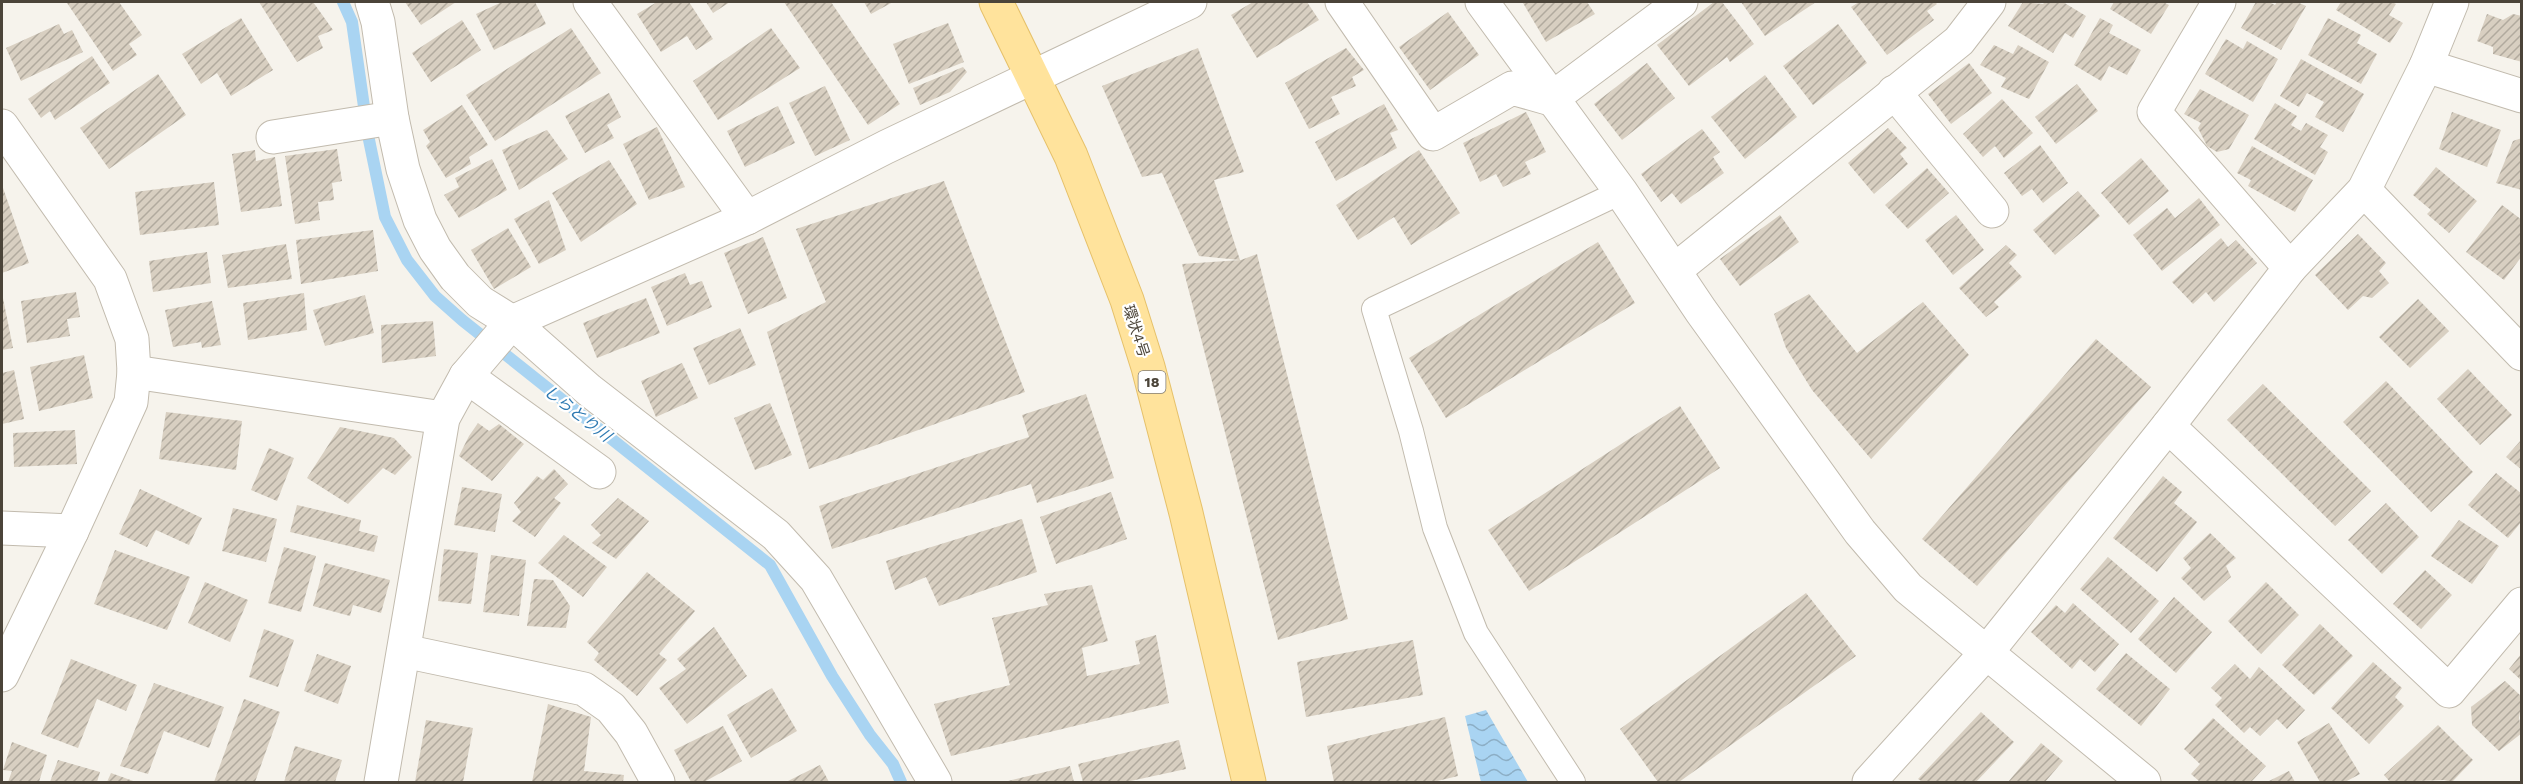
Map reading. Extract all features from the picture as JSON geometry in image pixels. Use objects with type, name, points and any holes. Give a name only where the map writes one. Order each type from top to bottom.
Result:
[{"type":"main road","name":"環状4号","points":[[996,2],[1071,156],[1126,300],[1148,367],[1249,783]]},
{"type":"street","points":[[372,2],[378,22],[387,119],[420,220],[435,249],[455,277],[480,302],[589,390],[776,535],[816,579],[935,783]]},
{"type":"street","points":[[590,2],[747,218]]},
{"type":"street","points":[[381,783],[443,418],[469,372],[510,324],[747,218],[1034,76],[1190,2]]},
{"type":"street","points":[[1342,2],[1433,134],[1512,88],[1551,99]]},
{"type":"street","points":[[1482,2],[1621,192],[1860,532],[1908,588],[2144,783]]},
{"type":"street","points":[[1551,99],[1681,2]]},
{"type":"street","points":[[1675,270],[1959,41],[1989,2]]},
{"type":"street","points":[[2219,2],[2154,112],[2290,268]]},
{"type":"street","points":[[1869,783],[1987,652],[2168,426],[2290,268],[2364,190],[2426,66],[2452,2]]},
{"type":"street","points":[[2426,66],[2522,96]]},
{"type":"street","points":[[1894,92],[1992,211]]},
{"type":"street","points":[[273,137],[387,119]]},
{"type":"street","points":[[2,126],[110,279],[132,339],[134,372],[131,402],[2,675]]},
{"type":"street","points":[[2364,190],[2522,354]]},
{"type":"street","points":[[134,372],[443,418]]},
{"type":"street","points":[[469,372],[599,472]]},
{"type":"street","points":[[2168,426],[2449,691],[2522,604]]},
{"type":"street","points":[[2,528],[72,531]]},
{"type":"street","points":[[404,651],[584,688],[611,708],[631,733],[658,783]]},
{"type":"lane","points":[[1573,783],[1476,633],[1435,528],[1411,431],[1374,309],[1621,192]]},
{"type":"water","points":[[1486,710],[1528,782],[1481,782],[1465,716]]},
{"type":"building","points":[[119,2],[142,35],[129,44],[137,55],[113,71],[67,3]]},
{"type":"building","points":[[259,2],[313,2],[333,30],[318,36],[323,48],[297,62]]},
{"type":"building","points":[[405,2],[456,2],[421,25]]},
{"type":"building","points":[[502,2],[535,2],[546,24],[494,50],[476,14]]},
{"type":"building","points":[[657,2],[689,2],[713,39],[696,50],[687,36],[661,52],[637,14]]},
{"type":"building","points":[[706,2],[730,2],[713,13]]},
{"type":"building","points":[[784,2],[831,2],[900,104],[868,125]]},
{"type":"building","points":[[864,2],[893,2],[871,14]]},
{"type":"building","points":[[1253,2],[1307,2],[1319,20],[1257,58],[1231,15]]},
{"type":"building","points":[[1587,2],[1595,14],[1546,42],[1523,3]]},
{"type":"building","points":[[1714,2],[1722,2],[1754,44],[1730,62],[1727,57],[1689,86],[1657,45]]},
{"type":"building","points":[[1741,2],[1816,2],[1765,36]]},
{"type":"building","points":[[1859,2],[1935,2],[1937,4],[1927,11],[1934,20],[1887,55],[1851,7]]},
{"type":"building","points":[[2023,2],[2043,4],[2063,2],[2086,16],[2073,38],[2065,33],[2053,53],[2008,26]]},
{"type":"building","points":[[2114,2],[2163,2],[2169,5],[2151,34],[2110,9]]},
{"type":"building","points":[[2256,2],[2269,2],[2275,5],[2277,2],[2297,2],[2306,6],[2281,50],[2241,28]]},
{"type":"building","points":[[2341,2],[2392,2],[2396,4],[2389,15],[2403,23],[2390,43],[2336,10]]},
{"type":"building","points":[[1448,12],[1479,55],[1430,90],[1399,47]]},
{"type":"building","points":[[2487,14],[2503,20],[2513,14],[2522,16],[2522,62],[2493,54],[2493,47],[2477,41]]},
{"type":"building","points":[[241,18],[273,70],[231,96],[217,73],[201,84],[182,54]]},
{"type":"building","points":[[2100,18],[2113,25],[2109,33],[2141,50],[2127,75],[2109,66],[2101,81],[2074,65]]},
{"type":"building","points":[[2328,18],[2361,35],[2357,43],[2377,54],[2361,84],[2308,55]]},
{"type":"building","points":[[462,20],[481,50],[431,82],[412,53]]},
{"type":"building","points":[[948,23],[964,62],[909,84],[893,44]]},
{"type":"building","points":[[59,24],[64,34],[72,30],[83,52],[21,81],[6,48]]},
{"type":"building","points":[[1838,24],[1867,63],[1813,105],[1783,66]]},
{"type":"building","points":[[571,28],[601,73],[495,141],[466,95]]},
{"type":"building","points":[[771,28],[800,68],[718,120],[693,81]]},
{"type":"building","points":[[2226,39],[2243,49],[2247,41],[2278,59],[2253,102],[2205,74]]},
{"type":"building","points":[[1994,45],[2013,54],[2018,45],[2049,62],[2029,99],[2001,87],[2006,78],[1980,65]]},
{"type":"building","points":[[1198,48],[1244,172],[1214,180],[1240,260],[1199,256],[1162,173],[1142,177],[1102,86]]},
{"type":"building","points":[[1346,48],[1364,70],[1352,77],[1356,86],[1331,97],[1340,114],[1309,129],[1285,83]]},
{"type":"building","points":[[92,56],[110,83],[55,120],[50,111],[41,118],[28,99]]},
{"type":"building","points":[[2301,59],[2364,94],[2343,132],[2315,117],[2324,102],[2307,93],[2299,107],[2280,96]]},
{"type":"building","points":[[1647,63],[1675,98],[1622,140],[1594,104]]},
{"type":"building","points":[[1969,63],[1992,93],[1951,124],[1928,94]]},
{"type":"building","points":[[963,67],[967,72],[950,92],[920,105],[913,88]]},
{"type":"building","points":[[158,74],[186,115],[109,169],[80,128]]},
{"type":"building","points":[[1765,75],[1797,117],[1745,159],[1711,117]]},
{"type":"building","points":[[2077,84],[2098,111],[2056,144],[2035,117]]},
{"type":"building","points":[[825,86],[850,140],[815,156],[789,103]]},
{"type":"building","points":[[2200,89],[2249,115],[2229,149],[2217,152],[2207,146],[2198,128],[2201,123],[2184,114]]},
{"type":"building","points":[[609,93],[621,117],[607,125],[614,138],[585,153],[565,116]]},
{"type":"building","points":[[2002,99],[2033,133],[2004,158],[1995,146],[1983,157],[1963,134]]},
{"type":"building","points":[[2275,103],[2297,116],[2291,125],[2301,131],[2306,123],[2328,135],[2320,147],[2328,152],[2315,175],[2254,139]]},
{"type":"building","points":[[1384,104],[1398,130],[1390,133],[1397,148],[1336,181],[1315,142]]},
{"type":"building","points":[[462,105],[488,145],[469,157],[471,164],[446,178],[426,146],[430,142],[423,130]]},
{"type":"building","points":[[778,106],[795,143],[745,167],[727,131]]},
{"type":"building","points":[[1526,112],[1546,152],[1525,162],[1531,174],[1503,187],[1496,174],[1480,182],[1463,143]]},
{"type":"building","points":[[2452,112],[2501,130],[2487,167],[2439,149]]},
{"type":"building","points":[[657,127],[685,187],[649,200],[623,144]]},
{"type":"building","points":[[1888,128],[1907,148],[1900,154],[1908,164],[1874,194],[1848,163]]},
{"type":"building","points":[[1702,129],[1720,152],[1713,157],[1724,173],[1681,204],[1672,193],[1661,202],[1641,174]]},
{"type":"building","points":[[547,130],[568,159],[519,190],[502,150]]},
{"type":"building","points":[[2522,138],[2522,190],[2496,183],[2513,141]]},
{"type":"building","points":[[2040,145],[2068,183],[2043,203],[2032,189],[2022,196],[2004,173]]},
{"type":"building","points":[[2252,146],[2313,180],[2295,212],[2248,186],[2251,180],[2237,173]]},
{"type":"building","points":[[337,149],[342,181],[332,183],[334,200],[318,202],[320,220],[295,224],[285,156]]},
{"type":"building","points":[[255,150],[256,161],[275,157],[282,206],[241,212],[232,154]]},
{"type":"building","points":[[1419,150],[1460,213],[1411,245],[1394,217],[1358,240],[1336,205]]},
{"type":"building","points":[[2141,158],[2169,191],[2129,225],[2101,193]]},
{"type":"building","points":[[492,159],[507,190],[459,218],[444,195],[459,187],[455,178]]},
{"type":"building","points":[[609,160],[637,204],[581,242],[552,193]]},
{"type":"building","points":[[2436,167],[2477,201],[2449,233],[2427,214],[2431,210],[2413,195]]},
{"type":"building","points":[[1927,168],[1949,193],[1908,229],[1885,205]]},
{"type":"building","points":[[944,181],[1025,392],[809,469],[767,332],[826,302],[796,229]]},
{"type":"building","points":[[214,182],[219,225],[140,235],[135,192]]},
{"type":"building","points":[[2,185],[29,263],[2,273]]},
{"type":"building","points":[[2078,191],[2100,216],[2055,255],[2033,230]]},
{"type":"building","points":[[2199,198],[2220,225],[2162,271],[2133,235],[2167,208],[2175,218]]},
{"type":"building","points":[[549,200],[566,250],[539,264],[514,219]]},
{"type":"building","points":[[2502,205],[2522,220],[2522,256],[2504,280],[2466,252]]},
{"type":"building","points":[[1780,215],[1799,242],[1740,286],[1720,259]]},
{"type":"building","points":[[1956,215],[1984,250],[1953,275],[1925,240]]},
{"type":"building","points":[[508,228],[531,267],[494,289],[471,250]]},
{"type":"building","points":[[373,230],[378,271],[301,284],[296,240]]},
{"type":"building","points":[[2358,234],[2386,263],[2379,271],[2389,283],[2372,298],[2363,296],[2348,310],[2315,275]]},
{"type":"building","points":[[763,237],[787,298],[748,314],[724,253]]},
{"type":"building","points":[[2221,238],[2228,247],[2236,240],[2257,263],[2214,302],[2206,292],[2193,304],[2172,282]]},
{"type":"building","points":[[1598,242],[1635,303],[1446,418],[1409,358]]},
{"type":"building","points":[[286,244],[292,279],[228,288],[222,255]]},
{"type":"building","points":[[2006,245],[2017,255],[2009,263],[2022,277],[1994,302],[1999,307],[1986,317],[1959,288]]},
{"type":"building","points":[[207,252],[211,283],[153,292],[149,261]]},
{"type":"building","points":[[1257,254],[1348,619],[1278,640],[1182,264],[1241,260]]},
{"type":"building","points":[[685,273],[690,285],[702,281],[712,307],[667,326],[651,287]]},
{"type":"building","points":[[76,292],[80,317],[67,319],[70,336],[27,343],[21,301]]},
{"type":"building","points":[[2,293],[13,348],[2,350]]},
{"type":"building","points":[[304,293],[307,330],[248,340],[243,303]]},
{"type":"building","points":[[1809,294],[1857,353],[1923,302],[1969,355],[1871,459],[1812,390],[1786,348],[1774,314]]},
{"type":"building","points":[[365,295],[374,333],[325,346],[313,310]]},
{"type":"building","points":[[646,298],[660,333],[597,358],[583,323]]},
{"type":"building","points":[[2418,299],[2449,331],[2410,368],[2379,337]]},
{"type":"building","points":[[212,301],[221,345],[202,348],[201,342],[173,347],[165,310]]},
{"type":"building","points":[[433,321],[436,356],[382,363],[381,325]]},
{"type":"building","points":[[740,328],[756,365],[709,385],[693,348]]},
{"type":"building","points":[[2096,339],[2151,387],[1977,586],[1922,539]]},
{"type":"building","points":[[84,355],[93,398],[39,411],[30,367]]},
{"type":"building","points":[[682,363],[698,398],[656,417],[641,381]]},
{"type":"building","points":[[2468,369],[2512,415],[2480,445],[2437,399]]},
{"type":"building","points":[[14,370],[24,419],[2,424],[2,373]]},
{"type":"building","points":[[2386,381],[2473,472],[2431,512],[2343,422]]},
{"type":"building","points":[[2263,384],[2371,491],[2335,526],[2227,420]]},
{"type":"building","points":[[1086,394],[1114,478],[1037,503],[1031,484],[832,549],[819,506],[1029,437],[1022,415]]},
{"type":"building","points":[[770,403],[792,455],[755,470],[734,418]]},
{"type":"building","points":[[1680,406],[1720,468],[1529,591],[1488,530]]},
{"type":"building","points":[[166,412],[242,421],[236,470],[159,459]]},
{"type":"building","points":[[478,423],[489,431],[499,424],[524,444],[492,481],[459,456]]},
{"type":"building","points":[[340,427],[394,438],[412,457],[395,475],[383,468],[348,504],[307,478]]},
{"type":"building","points":[[75,430],[77,464],[14,467],[13,433]]},
{"type":"building","points":[[2522,439],[2522,470],[2506,457]]},
{"type":"building","points":[[269,448],[294,458],[277,501],[251,490]]},
{"type":"building","points":[[554,469],[568,484],[554,498],[561,503],[535,537],[512,521],[521,512],[514,503],[537,476],[543,480]]},
{"type":"building","points":[[2496,473],[2522,494],[2522,521],[2508,538],[2468,505]]},
{"type":"building","points":[[2163,476],[2182,492],[2174,503],[2197,522],[2157,572],[2113,538]]},
{"type":"building","points":[[462,487],[502,494],[495,532],[454,525]]},
{"type":"building","points":[[140,489],[202,518],[189,545],[156,530],[147,547],[119,534]]},
{"type":"building","points":[[1111,492],[1127,539],[1056,564],[1040,517]]},
{"type":"building","points":[[618,498],[649,521],[616,559],[592,543],[601,535],[591,525]]},
{"type":"building","points":[[2386,503],[2419,537],[2382,574],[2348,540]]},
{"type":"building","points":[[297,505],[361,520],[359,531],[378,536],[374,552],[290,532]]},
{"type":"building","points":[[233,508],[277,519],[266,562],[222,551]]},
{"type":"building","points":[[1022,519],[1037,572],[939,606],[926,577],[895,590],[886,561]]},
{"type":"building","points":[[2459,520],[2499,546],[2472,584],[2431,556]]},
{"type":"building","points":[[2210,533],[2236,558],[2226,566],[2231,577],[2204,601],[2181,578],[2191,568],[2183,558]]},
{"type":"building","points":[[564,535],[607,567],[583,597],[538,563]]},
{"type":"building","points":[[284,547],[316,556],[301,612],[268,603]]},
{"type":"building","points":[[444,549],[478,553],[471,604],[438,601]]},
{"type":"building","points":[[115,550],[190,577],[167,630],[94,604]]},
{"type":"building","points":[[491,555],[526,560],[519,616],[483,612]]},
{"type":"building","points":[[2108,557],[2159,601],[2131,633],[2080,589]]},
{"type":"building","points":[[325,563],[390,580],[381,613],[353,605],[350,616],[313,606]]},
{"type":"building","points":[[2425,570],[2452,595],[2421,629],[2393,604]]},
{"type":"building","points":[[647,572],[695,611],[659,654],[667,660],[637,696],[594,660],[599,653],[587,642]]},
{"type":"building","points":[[534,579],[553,580],[570,606],[566,628],[527,626]]},
{"type":"building","points":[[205,582],[248,600],[230,642],[188,623]]},
{"type":"building","points":[[2266,582],[2299,615],[2261,654],[2228,621]]},
{"type":"building","points":[[1092,585],[1108,641],[1082,648],[1087,676],[1140,664],[1135,641],[1156,635],[1169,703],[951,756],[934,704],[1010,685],[992,618],[1048,605],[1044,594]]},
{"type":"building","points":[[1806,593],[1856,656],[1679,782],[1658,782],[1620,729]]},
{"type":"building","points":[[2174,597],[2212,632],[2176,673],[2138,639]]},
{"type":"building","points":[[2073,603],[2119,644],[2095,672],[2080,659],[2072,669],[2031,632],[2056,605],[2065,613]]},
{"type":"building","points":[[2320,624],[2353,656],[2314,695],[2282,665]]},
{"type":"building","points":[[714,627],[747,676],[687,724],[659,688],[686,669],[677,659]]},
{"type":"building","points":[[264,629],[294,640],[278,687],[249,677]]},
{"type":"building","points":[[1413,640],[1423,695],[1306,717],[1297,662]]},
{"type":"building","points":[[2126,653],[2170,689],[2141,726],[2096,689]]},
{"type":"building","points":[[2522,653],[2522,681],[2509,669]]},
{"type":"building","points":[[317,654],[351,666],[338,704],[304,691]]},
{"type":"building","points":[[71,659],[137,685],[126,711],[97,699],[78,748],[41,734]]},
{"type":"building","points":[[2373,662],[2402,688],[2395,697],[2404,706],[2369,744],[2331,708]]},
{"type":"building","points":[[2235,664],[2250,679],[2259,667],[2305,710],[2287,729],[2277,719],[2260,736],[2250,727],[2244,733],[2215,705],[2222,698],[2211,688]]},
{"type":"building","points":[[2505,681],[2522,697],[2519,718],[2522,733],[2499,751],[2472,725],[2471,707]]},
{"type":"building","points":[[154,683],[224,707],[209,748],[164,731],[148,774],[120,766]]},
{"type":"building","points":[[772,688],[797,731],[751,758],[727,715]]},
{"type":"building","points":[[244,699],[280,712],[255,782],[214,782]]},
{"type":"building","points":[[548,704],[591,717],[584,771],[624,775],[623,782],[532,782]]},
{"type":"building","points":[[1981,712],[2014,742],[1976,782],[1923,782],[1918,779]]},
{"type":"building","points":[[1445,717],[1458,776],[1433,782],[1334,782],[1327,746]]},
{"type":"building","points":[[2213,718],[2266,766],[2251,782],[2200,782],[2191,774],[2200,764],[2184,749]]},
{"type":"building","points":[[426,720],[473,728],[463,782],[415,782]]},
{"type":"building","points":[[2329,723],[2360,774],[2345,782],[2320,782],[2297,742]]},
{"type":"building","points":[[2438,725],[2473,760],[2452,782],[2444,780],[2390,782],[2384,775]]},
{"type":"building","points":[[723,726],[742,761],[704,782],[691,782],[674,750]]},
{"type":"building","points":[[1179,740],[1186,769],[1126,782],[1083,782],[1078,764]]},
{"type":"building","points":[[12,742],[47,755],[39,782],[8,782],[12,771],[3,770]]},
{"type":"building","points":[[2041,743],[2063,761],[2045,782],[2008,782]]},
{"type":"building","points":[[295,746],[342,760],[335,782],[284,782]]},
{"type":"building","points":[[58,760],[100,772],[97,782],[50,782]]},
{"type":"building","points":[[820,765],[829,782],[786,782]]},
{"type":"building","points":[[1070,766],[1074,782],[1004,782]]},
{"type":"building","points":[[2289,771],[2295,782],[2267,782]]},
{"type":"building","points":[[111,773],[136,782],[107,782]]},
{"type":"waterway","name":"しらとり川","points":[[343,2],[352,22],[368,135],[385,217],[407,260],[435,296],[462,320],[770,565],[832,676],[870,735],[893,764],[901,782]]}]
